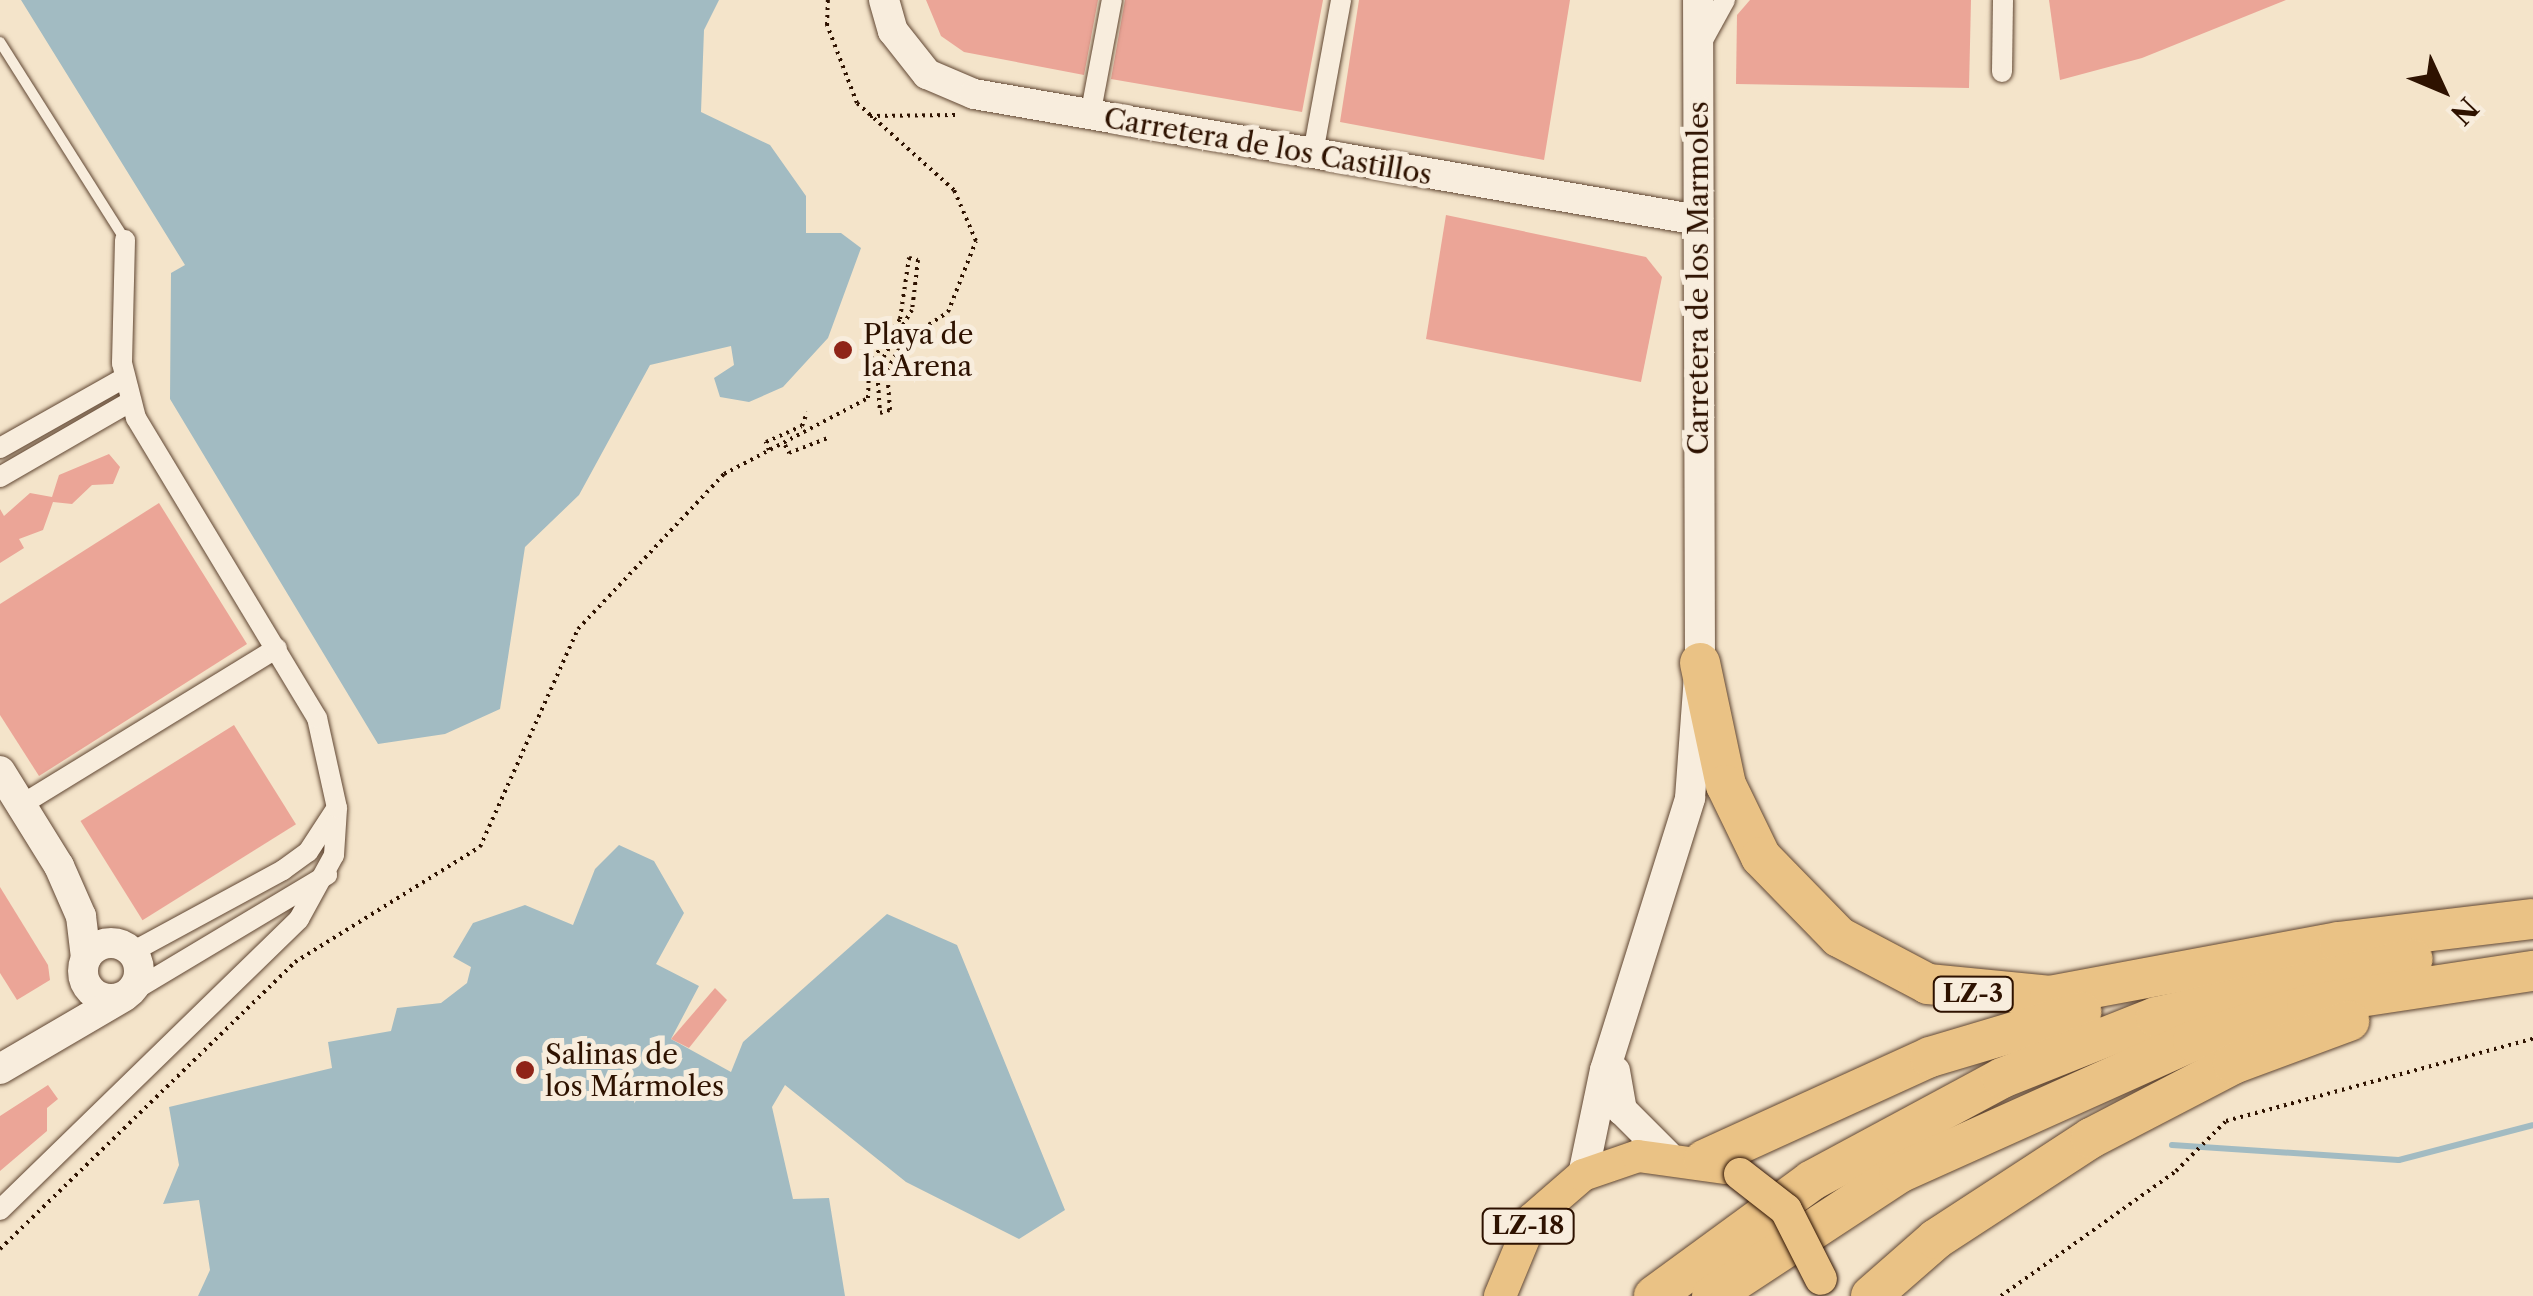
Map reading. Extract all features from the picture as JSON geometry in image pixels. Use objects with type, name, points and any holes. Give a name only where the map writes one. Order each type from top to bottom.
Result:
[{"type":"highway","name":"LZ-3","points":[[1700,663],[1726,785],[1761,856],[1840,937],[1928,984],[2050,996],[2431,934]]},
{"type":"highway","points":[[2431,934],[2533,919]]},
{"type":"highway","name":"LZ-3","points":[[1704,1163],[1836,1097],[2013,1030],[2431,934]]},
{"type":"highway","points":[[1654,1296],[1884,1138],[2079,1045],[2264,986],[2533,936]]},
{"type":"highway","points":[[1871,1296],[1973,1212],[2160,1100],[2302,1036],[2533,972]]},
{"type":"highway","points":[[1712,1296],[1899,1174],[2112,1073],[2307,1005],[2533,972]]},
{"type":"highway","points":[[1908,1296],[2015,1186]]},
{"type":"main road","name":"Carretera de los Castillos","points":[[884,0],[893,32],[927,74],[974,94],[1698,220]]},
{"type":"main road","name":"Carretera de los Marmoles","points":[[1583,1175],[1614,1043],[1690,798],[1700,663],[1698,0]]},
{"type":"main road","points":[[0,771],[59,866],[82,916],[84,967],[98,996],[123,997]]},
{"type":"main road","points":[[0,1067],[123,997],[138,977],[128,950],[59,866]]},
{"type":"main road","points":[[0,1067],[54,1023],[98,946],[128,950]]},
{"type":"main road","points":[[1614,1043],[1622,1110],[1786,1210],[1822,1287]]},
{"type":"main road","name":"LZ-18","points":[[1500,1296],[1532,1218],[1583,1175],[1704,1163]]},
{"type":"street","points":[[893,32],[901,0]]},
{"type":"street","points":[[1090,116],[1112,0]]},
{"type":"street","points":[[1313,152],[1341,0]]},
{"type":"street","points":[[1698,50],[1725,0]]},
{"type":"street","points":[[2002,72],[2003,0]]},
{"type":"street","points":[[0,1210],[272,947],[328,874],[338,808],[317,718],[130,402],[124,378],[125,240]]},
{"type":"street","points":[[0,448],[124,378]]},
{"type":"street","points":[[0,477],[130,402]]},
{"type":"street","points":[[22,806],[278,648]]},
{"type":"street","points":[[128,950],[283,870],[338,808]]},
{"type":"street","points":[[123,997],[328,874]]},
{"type":"lane","points":[[0,42],[125,240]]},
{"type":"path","points":[[0,1248],[295,962],[480,847],[578,629],[724,474],[786,446],[868,398],[869,366],[900,319],[909,258],[918,260],[912,310],[877,368],[880,413],[890,410],[887,370],[904,341],[948,312],[976,253],[954,190],[870,116],[842,67],[828,0]]},
{"type":"path","points":[[870,116],[973,115],[974,94]]},
{"type":"path","points":[[770,450],[766,442],[802,426],[808,412]]},
{"type":"path","points":[[786,446],[789,453],[828,438]]},
{"type":"path","points":[[2001,1296],[2176,1171],[2226,1121],[2533,1039]]},
{"type":"water","points":[[21,0],[719,0],[704,30],[701,112],[770,145],[806,196],[806,233],[841,233],[861,248],[828,338],[783,387],[749,402],[720,397],[714,378],[734,365],[731,346],[650,365],[579,495],[525,547],[500,709],[445,734],[378,744],[170,399],[171,273],[185,265]]},
{"type":"water","name":"Salinas de los Mármoles","points":[[619,845],[654,861],[684,913],[656,964],[699,986],[671,1039],[731,1072],[743,1042],[887,914],[957,945],[1065,1210],[1019,1239],[906,1182],[785,1085],[772,1107],[793,1199],[829,1198],[845,1296],[198,1296],[210,1270],[199,1200],[163,1204],[179,1165],[169,1107],[332,1068],[328,1042],[391,1031],[397,1008],[441,1003],[467,983],[471,967],[453,957],[473,923],[525,905],[573,925],[595,869]]},
{"type":"building","points":[[926,0],[1098,0],[1084,75],[964,52],[941,36]]},
{"type":"building","points":[[1125,0],[1323,0],[1302,112],[1111,79]]},
{"type":"building","points":[[1359,0],[1570,0],[1544,160],[1340,122]]},
{"type":"building","points":[[1750,0],[1971,0],[1969,88],[1736,84],[1737,15]]},
{"type":"building","points":[[2049,0],[2286,0],[2142,58],[2060,80]]},
{"type":"building","points":[[1446,215],[1646,257],[1662,277],[1641,382],[1426,339]]},
{"type":"building","points":[[109,454],[120,467],[113,484],[92,485],[72,504],[53,502],[43,530],[19,539],[24,548],[0,563],[0,509],[4,516],[30,493],[52,497],[59,475]]},
{"type":"building","points":[[159,503],[247,644],[39,776],[0,715],[0,604]]},
{"type":"building","points":[[234,725],[296,824],[143,920],[81,821]]},
{"type":"building","points":[[0,887],[48,965],[50,980],[17,1000],[0,973]]},
{"type":"building","points":[[715,988],[727,1000],[689,1048],[671,1039]]},
{"type":"building","points":[[48,1085],[58,1099],[47,1108],[47,1131],[0,1171],[0,1116]]},
{"type":"waterway","points":[[2172,1145],[2399,1160],[2533,1125]]},
{"type":"place","name":"Playa de la Arena","points":[[843,350]]},
{"type":"place","name":"Salinas de los Mármoles","points":[[525,1070]]}]
